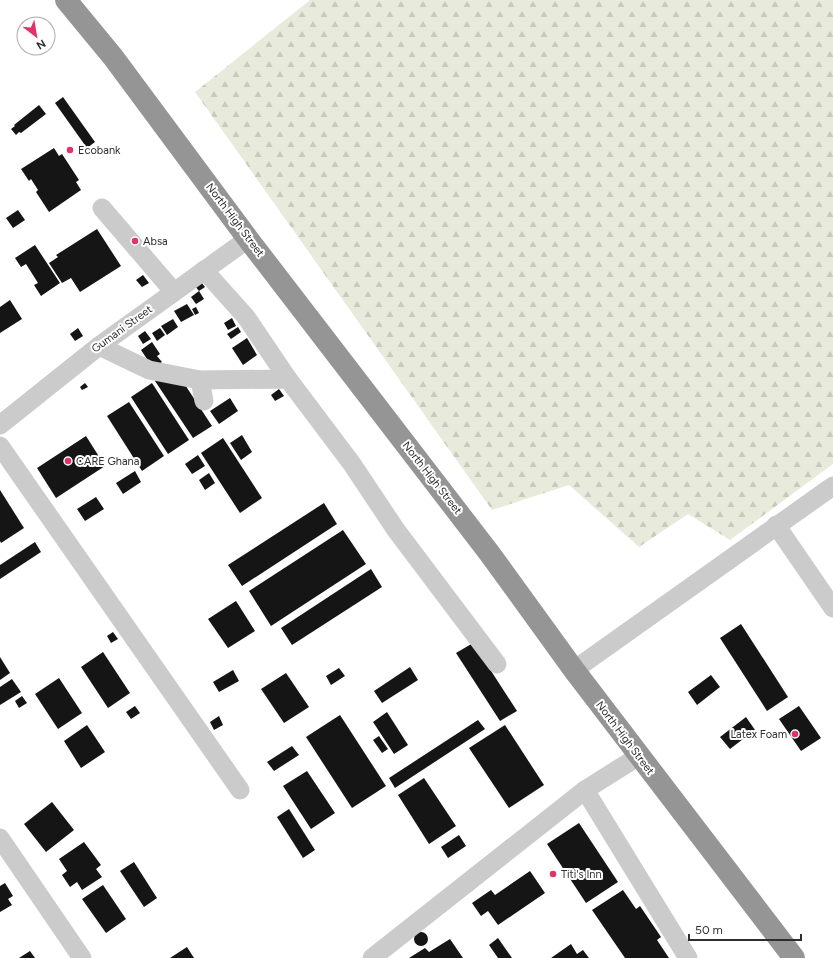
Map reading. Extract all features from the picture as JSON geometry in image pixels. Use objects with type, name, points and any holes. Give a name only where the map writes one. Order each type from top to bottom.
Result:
[{"type":"highway","name":"North High Street","points":[[66,0],[113,57],[248,239],[490,554],[574,670],[794,958]]},
{"type":"street","points":[[102,208],[174,292]]},
{"type":"street","name":"Gumani Street","points":[[0,425],[99,346],[248,239]]},
{"type":"street","points":[[204,270],[246,318],[288,379],[352,464],[396,530],[497,664]]},
{"type":"street","points":[[99,346],[149,370],[200,380],[288,379]]},
{"type":"street","points":[[200,380],[204,401]]},
{"type":"street","points":[[0,446],[240,790]]},
{"type":"street","points":[[574,670],[776,525],[833,486]]},
{"type":"street","points":[[776,525],[833,608]]},
{"type":"street","points":[[372,958],[585,790],[639,756]]},
{"type":"street","points":[[585,790],[688,958]]},
{"type":"street","points":[[0,838],[82,958]]},
{"type":"green space","points":[[310,0],[833,0],[833,464],[730,540],[688,514],[639,547],[569,485],[492,510],[195,92]]},
{"type":"building","points":[[63,97],[95,142],[87,148],[55,103]]},
{"type":"building","points":[[39,105],[46,114],[21,133],[19,132],[16,135],[11,129],[15,126],[14,125]]},
{"type":"building","points":[[54,148],[59,156],[62,154],[79,180],[76,182],[81,190],[49,212],[36,192],[38,190],[31,179],[29,181],[21,169]]},
{"type":"building","points":[[18,210],[25,220],[13,228],[6,218]]},
{"type":"building","points":[[97,229],[121,266],[80,292],[71,278],[62,283],[49,263],[58,257],[56,255]]},
{"type":"building","points":[[35,245],[60,283],[41,296],[34,285],[38,283],[26,264],[21,267],[15,258]]},
{"type":"building","points":[[143,275],[149,283],[142,287],[136,280]]},
{"type":"building","points":[[201,282],[205,287],[199,291],[195,286]]},
{"type":"building","points":[[199,291],[204,299],[196,304],[191,297]]},
{"type":"building","points":[[10,300],[22,319],[0,333],[0,307]]},
{"type":"building","points":[[187,304],[194,315],[181,322],[174,311]]},
{"type":"building","points":[[196,307],[199,313],[195,315],[192,309]]},
{"type":"building","points":[[232,318],[236,326],[228,330],[224,323]]},
{"type":"building","points":[[173,319],[178,327],[167,335],[161,326]]},
{"type":"building","points":[[238,327],[241,332],[231,339],[227,334]]},
{"type":"building","points":[[78,328],[83,336],[75,341],[70,334]]},
{"type":"building","points":[[160,328],[165,335],[157,341],[152,333]]},
{"type":"building","points":[[145,331],[151,339],[143,344],[138,336]]},
{"type":"building","points":[[247,338],[257,355],[243,365],[232,348]]},
{"type":"building","points":[[152,342],[160,354],[157,356],[162,362],[153,368],[141,350]]},
{"type":"building","points":[[174,368],[212,426],[193,438],[155,381]]},
{"type":"building","points":[[85,383],[88,387],[82,390],[80,387]]},
{"type":"building","points":[[152,383],[189,440],[168,454],[131,397]]},
{"type":"building","points":[[279,389],[284,396],[275,401],[271,395]]},
{"type":"building","points":[[230,398],[238,411],[219,424],[210,411]]},
{"type":"building","points":[[129,402],[164,456],[142,471],[107,416]]},
{"type":"building","points":[[242,435],[252,452],[241,460],[230,443]]},
{"type":"building","points":[[86,436],[105,466],[56,498],[37,468]]},
{"type":"building","points":[[223,438],[262,498],[240,513],[201,453]]},
{"type":"building","points":[[198,455],[205,466],[192,474],[185,464]]},
{"type":"building","points":[[135,471],[141,482],[123,494],[116,483]]},
{"type":"building","points":[[209,473],[215,483],[205,490],[199,480]]},
{"type":"building","points":[[0,490],[24,528],[1,543],[0,541]]},
{"type":"building","points":[[96,497],[104,509],[85,521],[77,509]]},
{"type":"building","points":[[324,503],[337,524],[242,586],[228,565]]},
{"type":"building","points":[[343,530],[366,564],[271,626],[249,591]]},
{"type":"building","points":[[35,542],[41,552],[0,579],[0,565]]},
{"type":"building","points":[[371,569],[382,587],[292,645],[281,628]]},
{"type":"building","points":[[236,601],[255,631],[228,648],[208,619]]},
{"type":"building","points":[[741,624],[788,697],[767,711],[720,638]]},
{"type":"building","points":[[113,632],[118,639],[111,643],[107,636]]},
{"type":"building","points":[[473,643],[517,711],[500,721],[456,653]]},
{"type":"building","points":[[103,652],[130,693],[108,708],[81,667]]},
{"type":"building","points":[[0,657],[10,673],[0,680]]},
{"type":"building","points":[[410,667],[418,680],[382,703],[374,691]]},
{"type":"building","points":[[339,668],[345,676],[331,685],[326,676]]},
{"type":"building","points":[[233,670],[239,681],[219,692],[213,682]]},
{"type":"building","points":[[286,673],[309,707],[284,723],[261,689]]},
{"type":"building","points":[[711,675],[720,687],[697,705],[688,692]]},
{"type":"building","points":[[59,678],[82,713],[58,729],[35,694]]},
{"type":"building","points":[[12,679],[21,692],[0,705],[0,687]]},
{"type":"building","points":[[22,696],[27,703],[19,708],[15,701]]},
{"type":"building","points":[[135,706],[140,713],[131,719],[126,712]]},
{"type":"building","points":[[799,706],[821,738],[801,751],[779,719]]},
{"type":"building","points":[[387,712],[408,745],[394,754],[373,722]]},
{"type":"building","points":[[340,715],[386,786],[352,808],[306,737]]},
{"type":"building","points":[[219,716],[223,725],[214,730],[210,722]]},
{"type":"building","points":[[746,717],[755,730],[730,749],[720,737]]},
{"type":"building","points":[[478,720],[485,729],[395,788],[389,778]]},
{"type":"building","points":[[87,725],[105,752],[81,768],[64,741]]},
{"type":"building","points":[[505,725],[544,785],[509,808],[469,748]]},
{"type":"building","points":[[379,736],[388,749],[382,753],[373,740]]},
{"type":"building","points":[[292,746],[299,755],[274,771],[267,762]]},
{"type":"building","points":[[307,771],[335,813],[311,829],[283,786]]},
{"type":"building","points":[[424,778],[456,826],[429,844],[398,795]]},
{"type":"building","points":[[52,802],[74,830],[46,852],[24,824]]},
{"type":"building","points":[[289,809],[315,850],[303,858],[277,817]]},
{"type":"building","points":[[579,823],[618,882],[586,903],[547,844]]},
{"type":"building","points":[[459,835],[466,846],[448,858],[441,847]]},
{"type":"building","points":[[84,842],[101,865],[96,869],[102,877],[82,890],[77,882],[70,887],[62,875],[67,871],[59,859]]},
{"type":"building","points":[[134,862],[157,898],[144,907],[120,871]]},
{"type":"building","points":[[530,871],[545,893],[498,925],[488,911],[481,916],[472,903],[491,890],[495,895]]},
{"type":"building","points":[[5,883],[13,896],[8,899],[12,905],[0,912],[0,886]]},
{"type":"building","points":[[103,885],[126,919],[106,933],[82,899]]},
{"type":"building","points":[[623,890],[636,909],[640,906],[661,937],[657,940],[669,958],[625,958],[592,910]]},
{"type":"building","points":[[418,932],[424,932],[428,936],[428,942],[424,946],[418,946],[414,942],[414,936]]},
{"type":"building","points":[[498,938],[512,958],[498,958],[489,945]]},
{"type":"building","points":[[450,939],[463,958],[409,958],[425,948],[429,952]]},
{"type":"building","points":[[571,944],[577,954],[583,950],[589,958],[551,958]]},
{"type":"building","points":[[187,947],[194,958],[170,958]]},
{"type":"building","points":[[30,951],[35,958],[19,958]]},
{"type":"place","name":"Ecobank","points":[[70,150]]},
{"type":"place","name":"Absa","points":[[135,241]]},
{"type":"place","name":"CARE Ghana","points":[[68,461]]},
{"type":"place","name":"Latex Foam","points":[[795,734]]},
{"type":"place","name":"Titi's Inn","points":[[553,874]]}]
